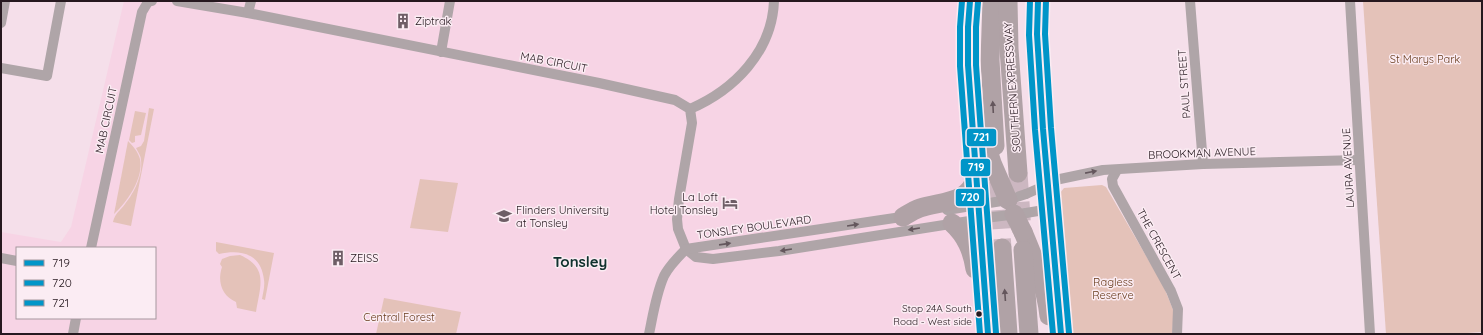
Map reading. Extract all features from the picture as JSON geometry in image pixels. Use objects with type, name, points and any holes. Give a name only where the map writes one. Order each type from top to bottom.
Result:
[{"type":"highway","points":[[970,1],[968,33],[969,78],[976,177],[982,211],[988,334]]},
{"type":"highway","name":"SOUTHERN EXPRESSWAY","points":[[989,140],[992,1]]},
{"type":"highway","name":"SOUTHERN EXPRESSWAY","points":[[1008,1],[1009,49],[1018,174]]},
{"type":"highway","points":[[1038,1],[1037,34],[1060,334]]},
{"type":"highway","points":[[969,78],[989,140],[992,163],[1016,209],[1033,256],[1048,310],[1050,334]]},
{"type":"highway","points":[[903,217],[919,208],[947,203],[958,198],[970,190],[976,177]]},
{"type":"highway","points":[[952,223],[964,236],[972,253],[976,273],[985,285]]},
{"type":"highway","points":[[1002,248],[1008,334]]},
{"type":"highway","points":[[1023,248],[1029,334]]},
{"type":"street","points":[[1,68],[47,76],[61,1]]},
{"type":"street","name":"MAB CIRCUIT","points":[[91,247],[142,12],[148,2],[152,1]]},
{"type":"street","name":"MAB CIRCUIT","points":[[177,1],[248,13],[599,83],[675,100],[690,110]]},
{"type":"street","points":[[248,13],[251,1]]},
{"type":"street","points":[[441,52],[450,1]]},
{"type":"street","points":[[649,334],[655,306],[664,277],[674,262],[686,250],[678,229],[678,219],[679,199],[692,123],[690,110],[712,99],[746,70],[763,44],[770,24],[774,1]]},
{"type":"street","name":"PAUL STREET","points":[[1190,1],[1203,164]]},
{"type":"street","name":"LAURA AVENUE","points":[[1350,1],[1370,334]]},
{"type":"street","points":[[1,23],[4,5]]},
{"type":"street","name":"BROOKMAN AVENUE","points":[[1048,184],[1065,177],[1108,169],[1117,170],[1203,164],[1359,160]]},
{"type":"street","name":"THE CRESCENT","points":[[1117,170],[1112,179],[1113,186],[1172,292],[1178,309],[1177,334]]},
{"type":"street","name":"TONSLEY BOULEVARD","points":[[1016,209],[1026,194],[1048,184]]},
{"type":"street","name":"TONSLEY BOULEVARD","points":[[686,250],[696,257],[713,259],[779,251],[952,223],[982,211],[1016,209]]},
{"type":"street","name":"TONSLEY BOULEVARD","points":[[686,250],[903,217],[1016,209],[1050,209]]},
{"type":"street","points":[[1,258],[16,261]]},
{"type":"street","points":[[74,334],[75,320]]},
{"type":"shaded area","points":[[124,1],[961,1],[957,36],[975,320],[978,334],[1,334],[1,232],[61,242],[71,227]]},
{"type":"green space","name":"St Marys Park","points":[[1363,1],[1482,1],[1482,332],[1452,334],[1386,334]]},
{"type":"green space","points":[[149,108],[154,109],[131,226],[113,222],[116,214],[132,195],[141,172],[141,158],[136,148],[141,146],[144,141]]},
{"type":"green space","points":[[135,111],[146,113],[141,135],[135,136],[135,142],[132,143],[129,140]]},
{"type":"green space","points":[[128,141],[139,156],[141,166],[137,182],[124,203],[114,214]]},
{"type":"green space","points":[[420,179],[458,183],[448,232],[410,228]]},
{"type":"green space","name":"Ragless Reserve","points":[[1102,185],[1106,187],[1163,285],[1174,312],[1172,334],[1071,334],[1060,193],[1064,188]]},
{"type":"green space","points":[[216,242],[274,253],[265,300],[262,299],[264,282],[262,271],[255,259],[243,253],[235,252],[219,254],[216,251]]},
{"type":"green space","points":[[240,255],[249,260],[259,272],[260,286],[256,312],[237,308],[236,302],[227,296],[222,288],[220,278],[222,267],[220,264],[222,259]]},
{"type":"green space","name":"Central Forest","points":[[384,298],[461,312],[456,334],[376,334]]},
{"type":"tunnel","points":[[1018,173],[1022,232]]},
{"type":"tunnel","points":[[997,181],[1002,248]]},
{"type":"transit line","name":"720","points":[[962,1],[960,66],[980,334]]},
{"type":"transit line","name":"719","points":[[970,1],[968,65],[988,334]]},
{"type":"transit line","name":"720","points":[[1030,1],[1029,35],[1035,130],[1053,334]]},
{"type":"transit line","name":"719","points":[[1038,1],[1037,34],[1043,129],[1061,334]]},
{"type":"transit line","name":"721","points":[[1046,1],[1045,34],[1051,128],[1069,333]]},
{"type":"transit line","name":"721","points":[[978,2],[976,27],[976,65],[996,333]]},
{"type":"place","name":"Ziptrak","points":[[403,21]]},
{"type":"place","name":"La Loft Hotel Tonsley","points":[[730,203]]},
{"type":"place","name":"Flinders University at Tonsley","points":[[504,216]]},
{"type":"place","name":"ZEISS","points":[[338,258]]},
{"type":"place","name":"Stop 24A South Road - West side","points":[[979,314]]},
{"type":"district","name":"Tonsley","points":[[580,261]]}]
